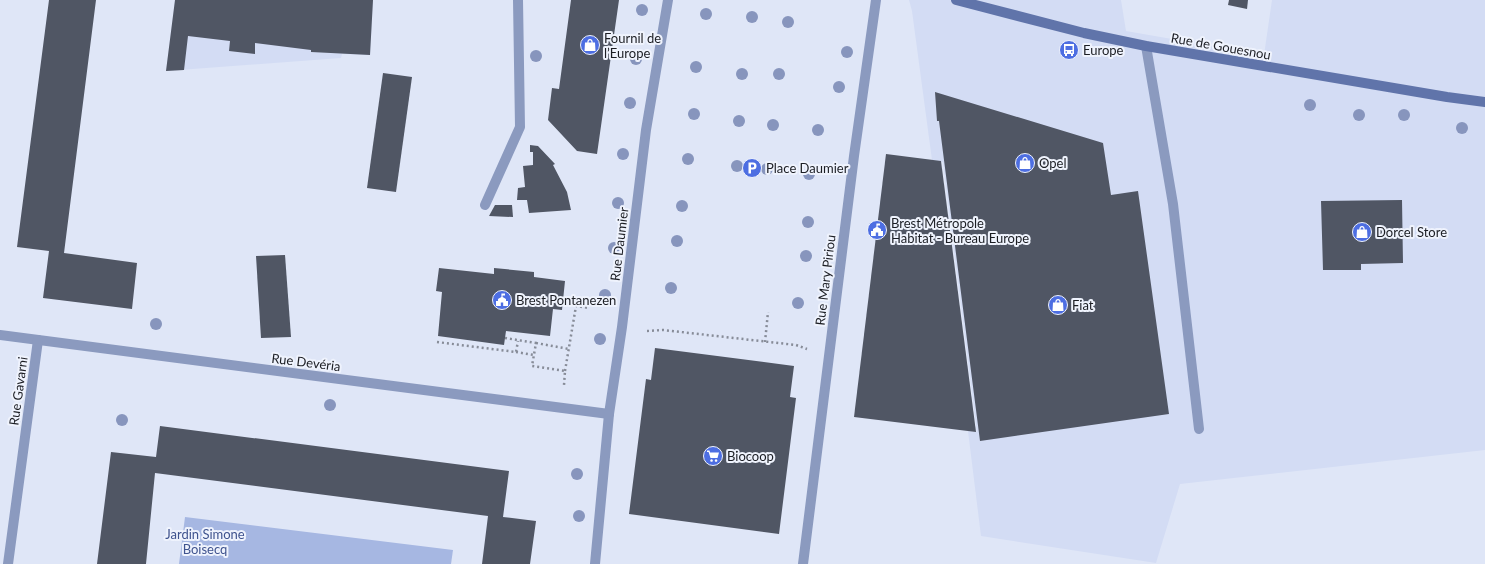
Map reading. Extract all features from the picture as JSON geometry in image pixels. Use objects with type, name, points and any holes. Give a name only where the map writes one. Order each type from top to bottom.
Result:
[{"type":"street","points":[[485,205],[520,127],[518,0]]},
{"type":"street","name":"Rue Daumier","points":[[595,564],[609,414],[622,327],[646,130],[668,0]]},
{"type":"street","name":"Rue Mary Piriou","points":[[803,564],[854,156],[876,0]]},
{"type":"street","name":"Rue de Gouesnou","points":[[956,0],[1084,33],[1146,46],[1447,97],[1485,102]]},
{"type":"street","points":[[1146,46],[1173,204],[1199,429]]},
{"type":"street","name":"Rue Devéria","points":[[0,335],[609,414]]},
{"type":"street","name":"Rue Gavarni","points":[[8,564],[38,340]]},
{"type":"path","points":[[564,386],[576,306],[590,308]]},
{"type":"path","points":[[765,342],[768,312]]},
{"type":"path","points":[[647,331],[664,330],[796,345],[813,351]]},
{"type":"path","points":[[505,338],[569,349]]},
{"type":"path","points":[[516,352],[518,341]]},
{"type":"path","points":[[437,342],[534,355]]},
{"type":"path","points":[[536,343],[532,366],[566,371]]},
{"type":"shaded area","points":[[175,0],[373,0],[370,55],[342,54],[341,58],[166,71]]},
{"type":"shaded area","points":[[909,0],[1121,0],[1126,31],[1264,55],[1272,0],[1485,0],[1485,450],[1180,484],[1156,563],[981,536],[968,431],[977,432],[943,162],[932,160],[912,11]]},
{"type":"green space","name":"Jardin Simone Boisecq","points":[[185,517],[453,550],[451,564],[179,564]]},
{"type":"building","points":[[49,0],[96,0],[64,253],[137,263],[132,309],[43,298],[49,251],[17,247]]},
{"type":"building","points":[[175,0],[373,0],[370,55],[311,52],[311,50],[255,43],[255,54],[229,51],[230,41],[188,36],[184,70],[166,71]]},
{"type":"building","points":[[571,0],[619,0],[597,154],[577,151],[548,120],[552,88],[559,89]]},
{"type":"building","points":[[1229,0],[1248,0],[1247,9],[1228,5]]},
{"type":"building","points":[[383,73],[412,77],[396,192],[367,188]]},
{"type":"building","name":"Fiat","points":[[935,92],[1103,143],[1111,195],[1138,191],[1169,414],[980,441],[939,121],[937,121]]},
{"type":"building","points":[[530,145],[538,146],[555,164],[553,165],[567,192],[571,210],[529,213],[527,200],[517,200],[518,188],[525,187],[523,166],[533,165],[533,152],[530,152]]},
{"type":"building","points":[[886,154],[941,161],[976,432],[854,417]]},
{"type":"building","name":"Dorcel Store","points":[[1402,200],[1403,263],[1361,264],[1361,270],[1323,270],[1321,201]]},
{"type":"building","points":[[495,205],[512,205],[513,217],[489,216]]},
{"type":"building","points":[[285,255],[291,337],[261,338],[256,256]]},
{"type":"building","name":"Brest Pontanezen","points":[[439,268],[494,274],[494,268],[534,272],[534,277],[565,281],[562,310],[553,309],[550,336],[506,331],[504,345],[438,336],[442,292],[436,291]]},
{"type":"building","name":"Biocoop","points":[[655,348],[794,366],[790,397],[796,398],[779,534],[629,514],[646,379],[651,380]]},
{"type":"building","points":[[160,426],[509,471],[503,517],[536,521],[530,564],[482,564],[488,516],[155,473],[146,564],[97,564],[111,452],[156,457]]},
{"type":"place","name":"Fournil de l’Europe","points":[[590,45]]},
{"type":"place","name":"Europe","points":[[1069,50]]},
{"type":"place","name":"Opel","points":[[1025,163]]},
{"type":"place","name":"Place Daumier","points":[[752,168]]},
{"type":"place","name":"Brest Métropole Habitat - Bureau Europe","points":[[877,230]]},
{"type":"place","name":"Dorcel Store","points":[[1362,232]]},
{"type":"place","name":"Brest Pontanezen","points":[[502,300]]},
{"type":"place","name":"Fiat","points":[[1058,305]]},
{"type":"place","name":"Biocoop","points":[[713,456]]}]
